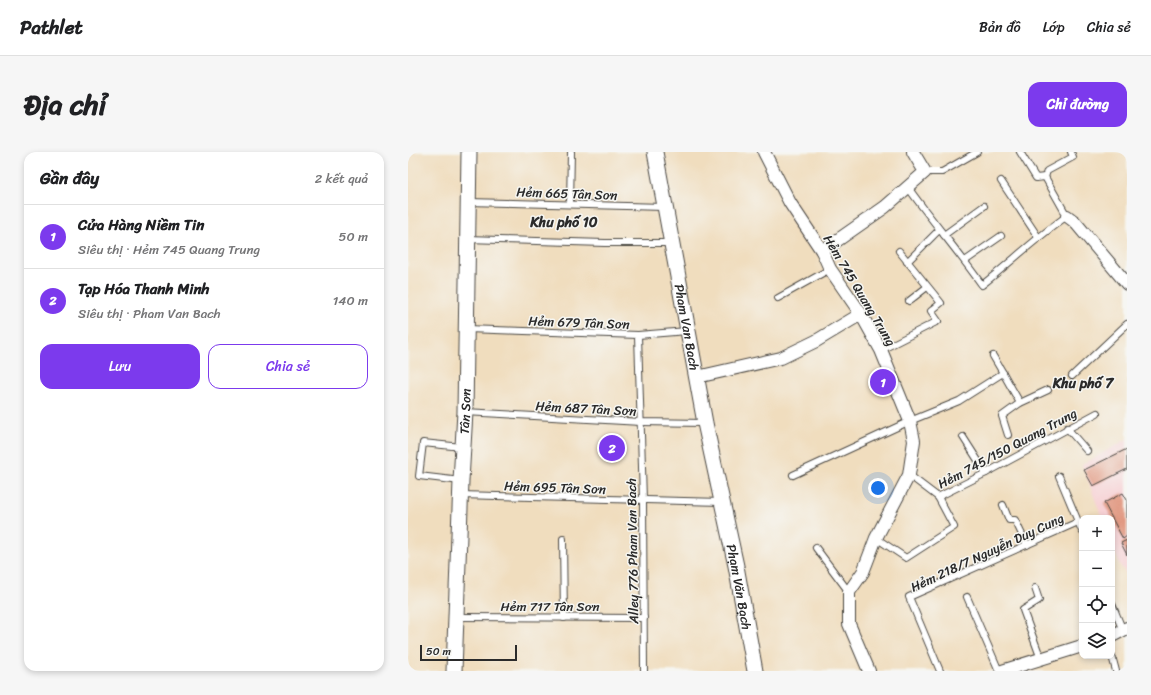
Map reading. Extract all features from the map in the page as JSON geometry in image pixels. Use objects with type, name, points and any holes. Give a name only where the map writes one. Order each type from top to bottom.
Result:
[{"type":"street","name":"Tân Sơn","points":[[454,671],[460,488],[465,412],[469,152]]},
{"type":"street","name":"Pham Van Bach","points":[[655,152],[705,423],[722,502]]},
{"type":"street","name":"Hẻm 745 Quang Trung","points":[[764,152],[780,186],[822,251],[830,269],[861,314],[881,350],[910,421],[914,441],[909,475],[876,538],[862,572],[849,592]]},
{"type":"street","points":[[822,251],[885,207],[907,186],[925,172],[913,152]]},
{"type":"street","points":[[1067,216],[1075,222],[1127,284]]},
{"type":"street","points":[[697,377],[781,358],[816,341],[861,314]]},
{"type":"street","name":"Phạm Văn Bạch","points":[[722,502],[736,566],[755,671]]},
{"type":"street","points":[[849,592],[850,624],[869,671]]},
{"type":"street","points":[[1002,671],[1079,647]]},
{"type":"lane","points":[[570,204],[571,152]]},
{"type":"lane","points":[[925,172],[942,172],[977,152]]},
{"type":"lane","points":[[1020,152],[1036,178],[1045,176]]},
{"type":"lane","points":[[1045,176],[1047,171],[1073,158],[1071,152]]},
{"type":"lane","points":[[907,186],[982,285],[1023,252],[1038,237],[1067,216],[1045,176]]},
{"type":"lane","points":[[1001,182],[1038,237]]},
{"type":"lane","name":"Hẻm 665 Tân Sơn","points":[[468,202],[666,207]]},
{"type":"lane","points":[[944,235],[984,206]]},
{"type":"lane","points":[[907,262],[939,230]]},
{"type":"lane","points":[[965,261],[1000,236]]},
{"type":"lane","points":[[467,239],[605,243],[672,243]]},
{"type":"lane","points":[[881,350],[938,321],[931,311],[941,303],[898,251]]},
{"type":"lane","points":[[778,298],[830,269]]},
{"type":"lane","points":[[909,301],[927,287]]},
{"type":"lane","points":[[1072,376],[1127,324]]},
{"type":"lane","name":"Hẻm 679 Tân Sơn","points":[[467,329],[638,335],[689,331]]},
{"type":"lane","name":"Alley 776 Pham Van Bach","points":[[638,335],[643,500],[644,671]]},
{"type":"lane","points":[[993,356],[1020,403]]},
{"type":"lane","points":[[793,476],[910,421],[958,401],[1003,373]]},
{"type":"lane","points":[[1008,435],[1002,416],[1020,403],[1048,390]]},
{"type":"lane","name":"Hẻm 687 Tân Sơn","points":[[465,412],[641,422],[705,423]]},
{"type":"lane","name":"Hẻm 745/150 Quang Trung","points":[[909,475],[938,497],[986,473],[1096,413]]},
{"type":"lane","points":[[1067,428],[1088,451]]},
{"type":"lane","points":[[963,437],[986,473]]},
{"type":"lane","name":"Hẻm 695 Tân Sơn","points":[[462,447],[423,443],[419,476],[460,488],[643,500],[722,502]]},
{"type":"lane","points":[[1060,476],[1078,522]]},
{"type":"lane","points":[[876,538],[906,558],[954,527],[938,497]]},
{"type":"lane","points":[[1003,505],[1009,520],[1015,520],[1027,545]]},
{"type":"lane","name":"Hẻm 218/7 Nguyễn Duy Cung","points":[[940,671],[909,597],[1078,522]]},
{"type":"lane","points":[[563,538],[564,618]]},
{"type":"lane","points":[[816,548],[849,592]]},
{"type":"lane","points":[[1035,588],[1039,600],[1022,610],[1041,659]]},
{"type":"lane","points":[[967,597],[999,671]]},
{"type":"lane","points":[[1115,613],[1121,632]]},
{"type":"lane","name":"Hẻm 717 Tân Sơn","points":[[456,617],[644,618]]},
{"type":"lane","points":[[1113,659],[1116,671]]},
{"type":"shaded area","points":[[1127,439],[1127,575],[1120,565],[1115,552],[1115,515],[1101,515],[1082,465]]},
{"type":"building","points":[[1127,449],[1127,469],[1093,486],[1084,470]]},
{"type":"building","points":[[1123,493],[1127,500],[1127,536],[1123,539],[1115,524],[1115,515],[1110,515],[1104,503]]},
{"type":"building","points":[[1127,540],[1127,555],[1121,543]]},
{"type":"place","name":"Cửa Hàng Niềm Tin","points":[[883,382]]},
{"type":"place","name":"Tạp Hóa Thanh Minh","points":[[612,448]]},
{"type":"district","name":"Khu phố 10","points":[[564,222]]},
{"type":"district","name":"Khu phố 7","points":[[1083,383]]}]
